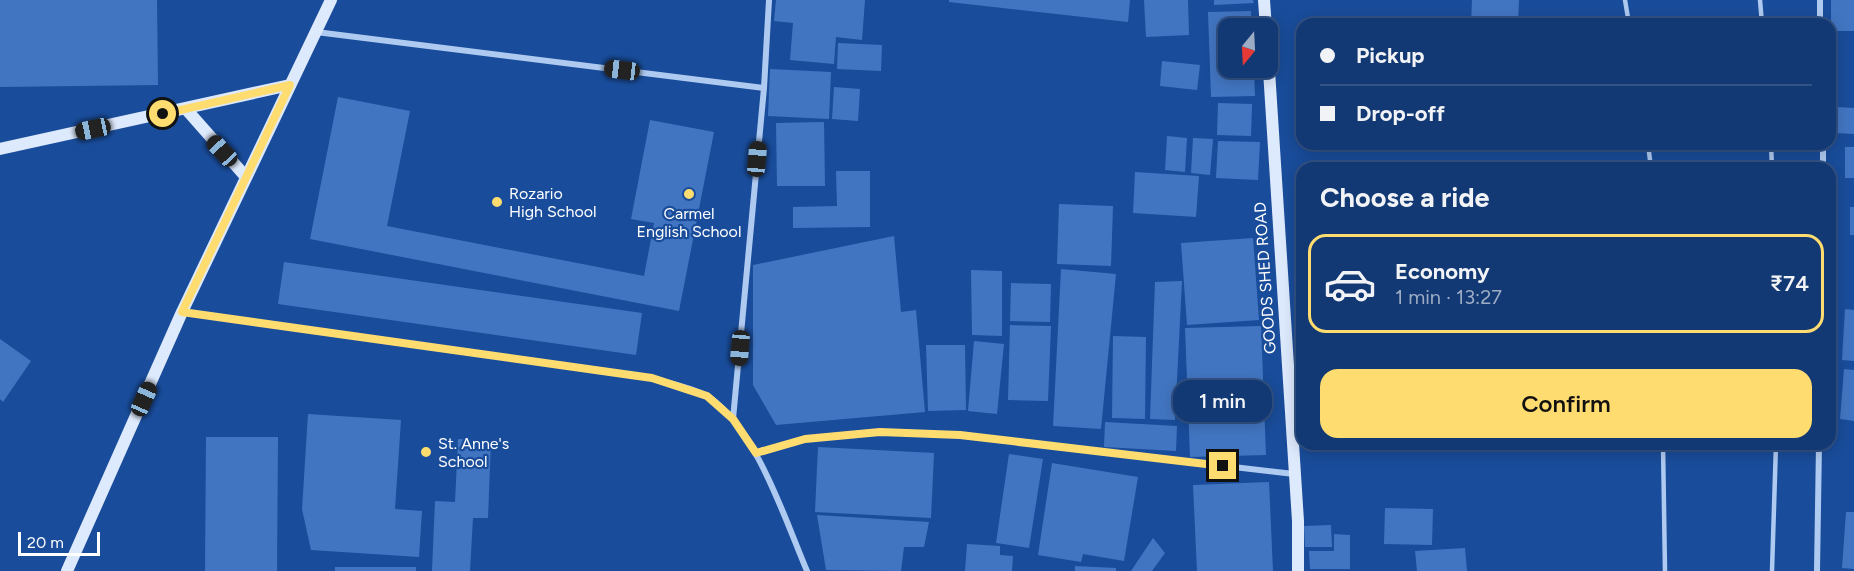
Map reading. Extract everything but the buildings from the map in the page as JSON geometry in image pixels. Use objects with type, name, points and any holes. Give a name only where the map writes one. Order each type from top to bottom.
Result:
[{"type":"street","points":[[67,571],[182,312],[332,0]]},
{"type":"street","points":[[733,419],[764,87],[769,0]]},
{"type":"street","points":[[1264,0],[1265,18]]},
{"type":"street","points":[[1820,0],[1820,18]]},
{"type":"street","points":[[315,32],[764,87]]},
{"type":"street","name":"GOODS SHED ROAD","points":[[1269,78],[1298,521],[1298,571]]},
{"type":"street","points":[[0,149],[290,85]]},
{"type":"street","points":[[186,109],[246,177]]},
{"type":"street","points":[[182,312],[652,378],[707,396],[733,419],[756,453],[807,571]]},
{"type":"street","points":[[756,453],[805,439],[880,432],[960,435],[1294,474]]},
{"type":"street","points":[[1817,571],[1819,450]]},
{"type":"lane","points":[[1625,0],[1628,18]]},
{"type":"lane","points":[[1760,0],[1762,18]]},
{"type":"lane","points":[[1663,450],[1665,571]]},
{"type":"lane","points":[[1772,571],[1776,450]]},
{"type":"place","name":"Carmel English School","points":[[689,194]]},
{"type":"place","name":"Rozario High School","points":[[497,202]]},
{"type":"place","name":"St. Anne's School","points":[[426,452]]},
{"type":"route","points":[[163,114],[290,85],[182,312],[652,378],[707,396],[733,419],[756,453],[805,439],[880,432],[960,435],[1223,466]]}]
